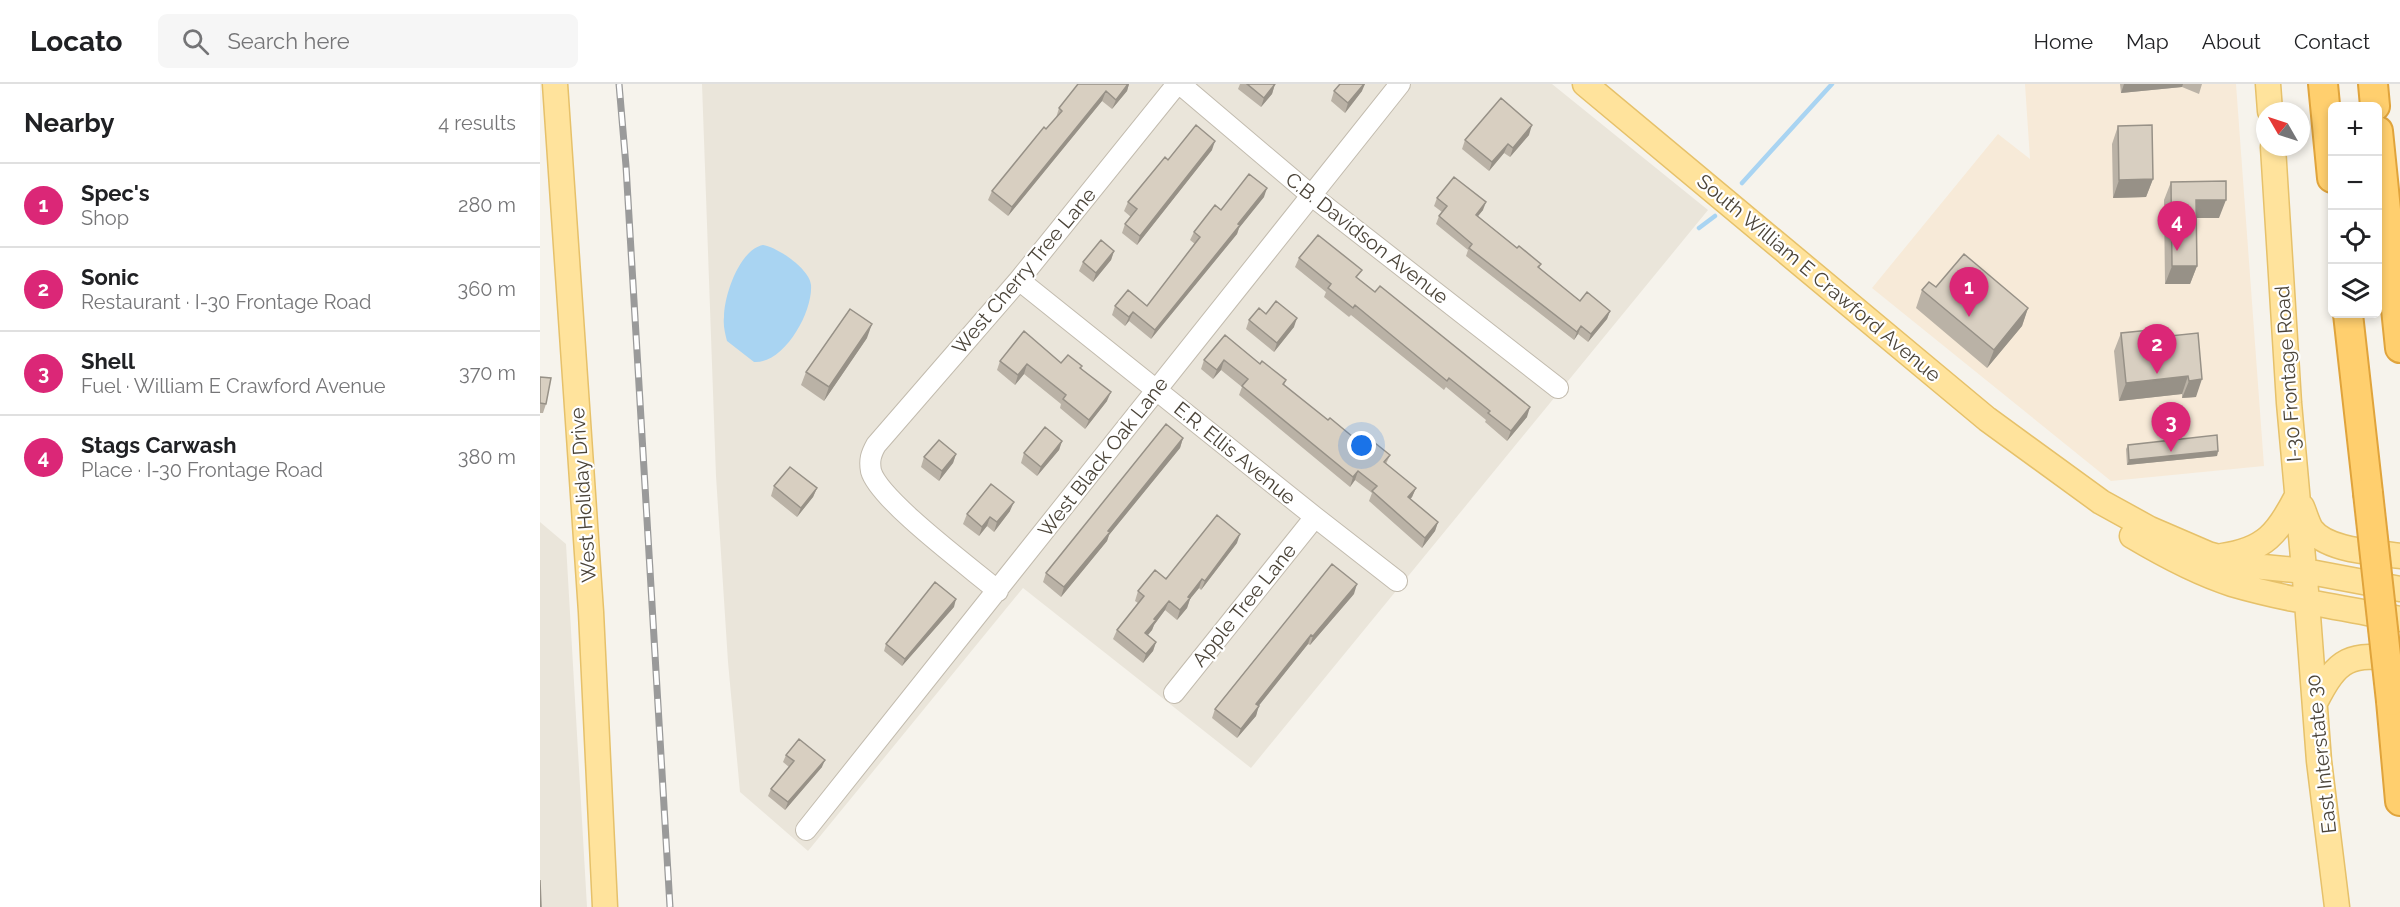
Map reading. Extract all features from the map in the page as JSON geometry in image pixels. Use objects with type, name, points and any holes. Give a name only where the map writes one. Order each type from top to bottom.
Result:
[{"type":"highway","points":[[2323,84],[2330,156]]},
{"type":"highway","points":[[2373,84],[2375,102]]},
{"type":"highway","points":[[2381,156],[2400,348]]},
{"type":"highway","points":[[2348,318],[2400,801]]},
{"type":"main road","name":"West Holiday Drive","points":[[555,84],[591,612],[605,907]]},
{"type":"main road","name":"South William E Crawford Avenue","points":[[1585,84],[1988,419],[2055,470]]},
{"type":"main road","points":[[2268,84],[2269,102]]},
{"type":"main road","name":"I-30 Frontage Road","points":[[2274,156],[2289,403],[2307,602]]},
{"type":"main road","points":[[2055,470],[2101,502],[2150,529],[2218,557],[2253,566],[2305,571],[2400,589]]},
{"type":"main road","points":[[2055,470],[2096,508],[2133,536],[2167,556],[2230,584],[2307,602],[2400,619]]},
{"type":"main road","points":[[2218,557],[2242,553],[2264,542],[2281,526],[2297,496]]},
{"type":"main road","points":[[2297,496],[2311,528],[2320,538],[2332,544],[2400,556]]},
{"type":"main road","name":"East Interstate 30","points":[[2307,602],[2319,761],[2337,907]]},
{"type":"main road","points":[[2315,703],[2326,680],[2337,668],[2351,659],[2369,655],[2400,659]]},
{"type":"street","name":"C.B. Davidson Avenue","points":[[1179,84],[1312,196],[1558,388]]},
{"type":"street","name":"West Cherry Tree Lane","points":[[998,591],[891,502],[872,473],[870,456],[876,445],[1018,280],[1179,84]]},
{"type":"street","name":"West Black Oak Lane","points":[[806,830],[1400,84]]},
{"type":"street","name":"E.R. Ellis Avenue","points":[[1018,280],[1315,518],[1397,580]]},
{"type":"street","name":"Apple Tree Lane","points":[[1174,693],[1315,518]]},
{"type":"shaded area","points":[[702,84],[1552,84],[1708,210],[1251,768],[1023,588],[808,851],[740,792],[728,662],[716,476]]},
{"type":"shaded area","points":[[2025,84],[2236,84],[2264,466],[2111,481],[1872,288],[1998,134],[2030,159]]},
{"type":"shaded area","points":[[540,522],[566,544],[587,907],[540,907]]},
{"type":"water","points":[[763,245],[784,254],[799,266],[805,272],[811,285],[802,322],[786,346],[776,355],[754,362],[727,341],[724,320],[730,286],[740,264],[754,249]]},
{"type":"building","points":[[1078,84],[1128,84],[1116,100],[1106,91],[1012,207],[992,191],[1044,127],[1046,129],[1062,111],[1059,108]]},
{"type":"building","points":[[1247,84],[1275,84],[1264,98]]},
{"type":"building","points":[[1340,84],[1364,84],[1348,103],[1334,91]]},
{"type":"building","points":[[1501,98],[1532,125],[1513,148],[1508,144],[1492,162],[1465,140]]},
{"type":"building","points":[[1196,125],[1215,141],[1140,236],[1125,224],[1137,209],[1128,202],[1165,157],[1168,160]]},
{"type":"building","points":[[2152,125],[2153,179],[2119,180],[2118,126]]},
{"type":"building","points":[[1249,174],[1267,188],[1155,330],[1133,312],[1129,317],[1115,306],[1128,290],[1147,306],[1200,237],[1194,232],[1215,205],[1221,210]]},
{"type":"building","points":[[1454,177],[1486,202],[1476,215],[1541,264],[1538,267],[1580,301],[1587,292],[1610,311],[1591,334],[1581,326],[1577,332],[1469,248],[1472,244],[1439,216],[1447,206],[1437,198]]},
{"type":"building","points":[[2226,181],[2226,200],[2196,200],[2197,266],[2172,266],[2171,182]]},
{"type":"building","points":[[1318,235],[1362,270],[1356,277],[1375,292],[1380,286],[1530,407],[1511,431],[1449,378],[1447,381],[1355,305],[1353,308],[1328,288],[1331,284],[1299,258]]},
{"type":"building","points":[[1101,240],[1114,251],[1096,273],[1083,262]]},
{"type":"building","points":[[1964,254],[2028,308],[1994,350],[1922,290],[1929,282],[1936,287]]},
{"type":"building","points":[[1276,301],[1297,318],[1277,343],[1249,320],[1259,308],[1266,314]]},
{"type":"building","points":[[850,309],[872,324],[829,387],[806,372]]},
{"type":"building","points":[[2150,330],[2151,338],[2198,333],[2202,379],[2189,381],[2188,376],[2126,383],[2121,333]]},
{"type":"building","points":[[1024,331],[1061,363],[1068,355],[1082,366],[1080,368],[1111,392],[1089,420],[1063,399],[1066,395],[1027,364],[1018,375],[1000,361]]},
{"type":"building","points":[[1225,335],[1260,364],[1262,361],[1286,380],[1283,384],[1328,420],[1330,418],[1359,442],[1365,435],[1390,455],[1384,462],[1416,488],[1408,497],[1438,522],[1425,538],[1372,491],[1377,486],[1358,471],[1353,477],[1242,386],[1248,379],[1224,360],[1217,370],[1204,360]]},
{"type":"building","points":[[540,377],[551,378],[546,404],[540,403]]},
{"type":"building","points":[[1166,424],[1183,438],[1064,587],[1046,573]]},
{"type":"building","points":[[1045,427],[1062,441],[1041,467],[1024,453]]},
{"type":"building","points":[[2217,435],[2218,451],[2129,460],[2128,445]]},
{"type":"building","points":[[939,440],[956,454],[942,471],[924,457]]},
{"type":"building","points":[[790,467],[817,488],[801,508],[774,486]]},
{"type":"building","points":[[991,484],[1014,502],[997,522],[990,517],[982,527],[967,514]]},
{"type":"building","points":[[1217,515],[1240,534],[1205,581],[1202,579],[1180,610],[1169,601],[1154,619],[1156,620],[1145,633],[1156,642],[1146,654],[1117,630],[1144,596],[1138,591],[1155,570],[1166,579]]},
{"type":"building","points":[[1332,564],[1357,584],[1313,636],[1311,635],[1256,704],[1259,706],[1241,729],[1215,709]]},
{"type":"building","points":[[935,582],[956,599],[905,659],[886,644]]},
{"type":"building","points":[[799,739],[825,760],[788,802],[771,789],[794,761],[786,755]]},
{"type":"waterway","points":[[1742,183],[1832,84]]},
{"type":"waterway","points":[[1699,228],[1715,216]]},
{"type":"railway","points":[[619,84],[626,166],[670,907]]},
{"type":"place","name":"Stags Carwash","points":[[2177,251]]},
{"type":"place","name":"Spec's","points":[[1969,317]]},
{"type":"place","name":"Sonic","points":[[2157,374]]},
{"type":"place","name":"Shell","points":[[2171,452]]}]
